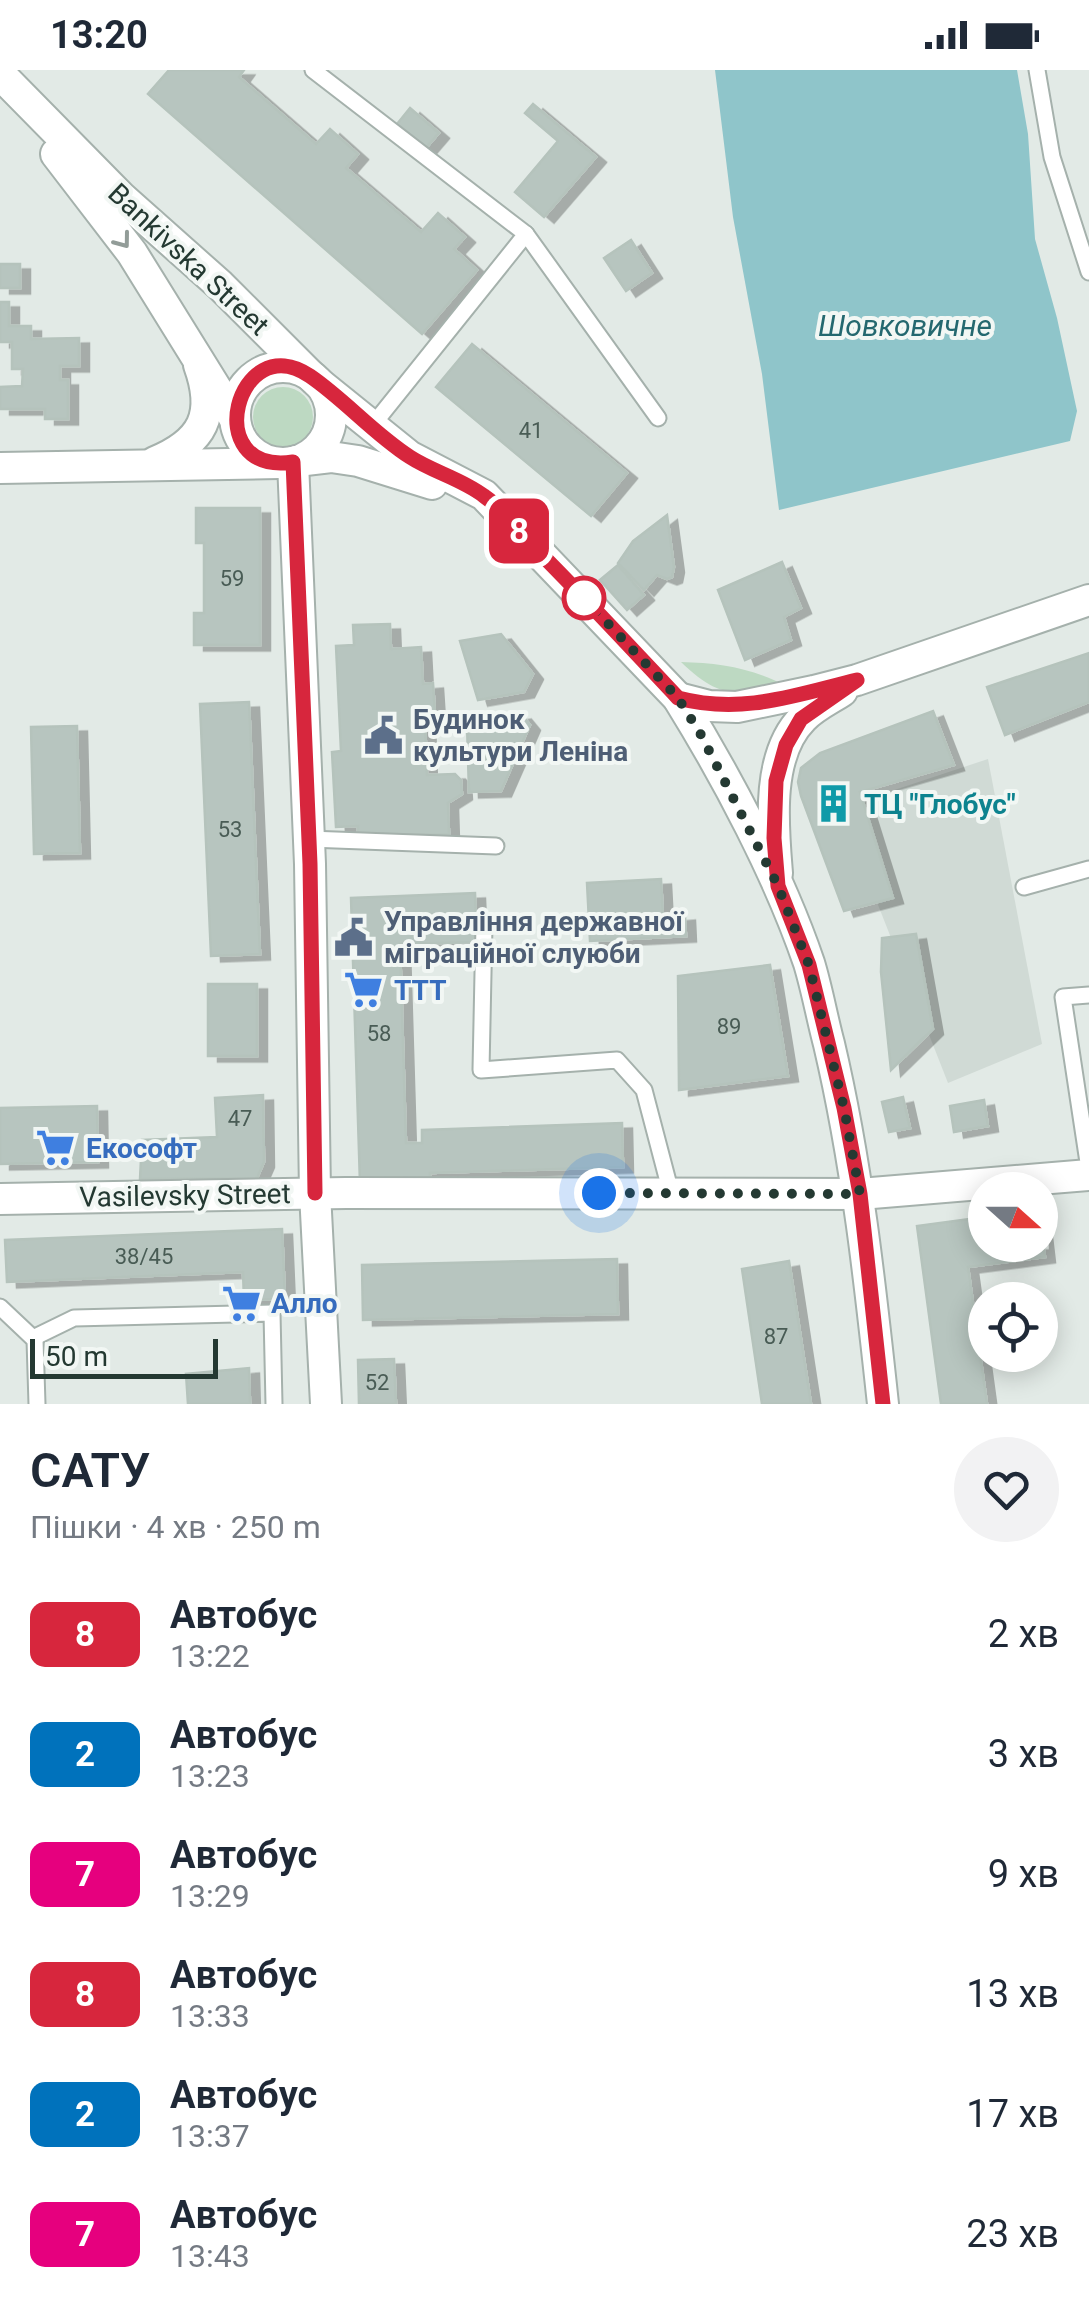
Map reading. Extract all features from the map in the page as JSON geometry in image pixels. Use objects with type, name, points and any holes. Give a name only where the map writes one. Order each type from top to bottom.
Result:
[{"type":"street","points":[[0,77],[132,253],[196,355],[235,402],[238,434],[249,450],[264,460],[290,462],[319,447],[331,421],[328,400],[316,381],[298,370],[277,368],[259,374],[235,402],[181,448],[152,464]]},
{"type":"street","name":"Bankivska Street","points":[[0,77],[316,381],[408,456],[484,495],[678,698],[778,886],[809,965],[844,1108],[860,1194],[883,1404]]},
{"type":"street","points":[[196,355],[208,399],[200,430]]},
{"type":"street","points":[[0,468],[290,462],[331,457],[385,467],[420,482],[484,495]]},
{"type":"street","points":[[290,462],[308,839],[315,1193],[326,1404]]},
{"type":"street","points":[[678,698],[708,706],[737,707],[857,680],[1089,600]]},
{"type":"street","points":[[778,886],[776,781],[786,745],[801,719],[857,680]]},
{"type":"street","name":"Vasilevsky Street","points":[[0,1198],[315,1193],[860,1194],[1089,1172]]},
{"type":"lane","points":[[312,70],[526,234],[658,418]]},
{"type":"lane","points":[[1037,70],[1052,157],[1089,272]]},
{"type":"lane","points":[[372,426],[526,234]]},
{"type":"lane","points":[[308,839],[496,846]]},
{"type":"lane","points":[[1024,887],[1089,869]]},
{"type":"lane","points":[[484,925],[481,1070],[618,1060],[644,1090],[671,1193]]},
{"type":"lane","points":[[1089,995],[1062,997],[1089,1172]]},
{"type":"lane","points":[[0,1307],[34,1338],[37,1404]]},
{"type":"lane","points":[[34,1338],[74,1318],[272,1313],[274,1404]]},
{"type":"shaded area","points":[[988,759],[1042,1044],[948,1083],[840,808]]},
{"type":"green space","points":[[283,387],[304,396],[313,417],[304,438],[283,447],[262,438],[253,417],[262,396]]},
{"type":"green space","points":[[681,662],[736,668],[788,687],[730,692],[707,683]]},
{"type":"water","name":"Шовковичне","points":[[715,70],[1017,70],[1028,134],[1035,239],[1077,411],[1070,441],[779,510],[762,374],[733,217]]},
{"type":"building","points":[[169,70],[244,70],[239,77],[316,144],[330,129],[358,154],[346,168],[421,232],[438,213],[465,237],[454,249],[477,270],[422,334],[148,94]]},
{"type":"building","points":[[533,104],[596,157],[544,217],[515,192],[558,141],[525,113]]},
{"type":"building","points":[[410,108],[439,133],[426,148],[397,124]]},
{"type":"building","points":[[631,240],[652,273],[626,291],[604,258]]},
{"type":"building","points":[[0,264],[20,264],[20,288],[0,288]]},
{"type":"building","points":[[0,302],[9,302],[9,326],[31,326],[31,339],[79,338],[79,366],[60,366],[60,380],[68,380],[68,419],[45,419],[45,409],[0,409],[0,387],[22,386],[23,369],[12,369],[12,342],[0,342]]},
{"type":"building","points":[[472,344],[627,473],[591,516],[436,387]]},
{"type":"building","points":[[196,508],[260,508],[260,645],[194,645],[194,613],[204,613],[204,543],[196,543]]},
{"type":"building","points":[[667,515],[672,577],[657,575],[644,590],[618,563],[633,541]]},
{"type":"building","points":[[782,562],[801,608],[784,617],[791,640],[745,660],[718,590]]},
{"type":"building","points":[[618,565],[644,595],[627,610],[600,580]]},
{"type":"building","name":"Будинок культури Леніна","points":[[390,624],[391,649],[421,647],[423,684],[433,683],[435,714],[425,718],[427,775],[455,774],[461,780],[462,794],[448,803],[449,834],[358,835],[358,826],[336,827],[332,752],[341,751],[336,646],[354,645],[353,625]]},
{"type":"building","points":[[501,634],[533,674],[524,692],[478,700],[460,641]]},
{"type":"building","points":[[1089,653],[1089,702],[1005,735],[987,687]]},
{"type":"building","points":[[249,702],[260,954],[211,956],[200,704]]},
{"type":"building","name":"ТЦ \"Глобус\"","points":[[933,711],[954,765],[860,792],[893,898],[844,911],[801,796],[801,768],[820,753]]},
{"type":"building","points":[[521,714],[530,725],[501,791],[469,792],[467,724]]},
{"type":"building","points":[[77,726],[80,853],[34,854],[31,727]]},
{"type":"building","points":[[661,879],[663,917],[685,915],[686,936],[590,941],[587,883]]},
{"type":"building","points":[[475,893],[477,942],[400,944],[406,1143],[422,1143],[422,1130],[622,1123],[623,1167],[430,1173],[430,1182],[360,1184],[351,898]]},
{"type":"building","points":[[916,934],[933,1029],[891,1070],[881,972],[882,938]]},
{"type":"building","points":[[770,965],[788,1076],[679,1090],[678,976]]},
{"type":"building","points":[[208,984],[257,984],[257,1056],[208,1056]]},
{"type":"building","points":[[263,1095],[264,1162],[257,1178],[140,1179],[142,1140],[217,1137],[215,1098]]},
{"type":"building","points":[[903,1097],[910,1128],[889,1132],[882,1102]]},
{"type":"building","points":[[984,1100],[988,1126],[954,1132],[950,1106]]},
{"type":"building","points":[[97,1106],[98,1162],[0,1164],[0,1108]]},
{"type":"building","points":[[968,1219],[968,1262],[1006,1262],[968,1267],[968,1372],[983,1372],[987,1404],[941,1404],[917,1226]]},
{"type":"building","points":[[282,1229],[285,1299],[244,1300],[243,1272],[7,1282],[5,1240]]},
{"type":"building","points":[[617,1259],[618,1314],[363,1320],[362,1265]]},
{"type":"building","points":[[789,1261],[811,1404],[762,1404],[742,1269]]},
{"type":"building","points":[[394,1359],[396,1404],[359,1404],[358,1360]]},
{"type":"building","points":[[249,1368],[250,1404],[188,1404],[186,1374]]},
{"type":"bus line","name":"8","points":[[315,1193],[310,864],[293,462],[279,464],[257,456],[238,434],[235,419],[244,387],[266,370],[284,367],[304,372],[408,456],[484,495],[678,698],[708,706],[737,707],[857,680],[801,719],[786,745],[776,781],[774,838],[778,886],[809,965],[844,1108],[860,1194],[883,1404]]},
{"type":"place","name":"Будинок культури Леніна","points":[[383,735]]},
{"type":"place","name":"ТЦ \"Глобус\"","points":[[834,804]]},
{"type":"place","name":"Управління державної міграційної слуюби","points":[[354,937]]},
{"type":"place","name":"ТТТ","points":[[364,990]]},
{"type":"place","name":"Екософт","points":[[56,1148]]},
{"type":"place","name":"Алло","points":[[241,1303]]},
{"type":"route","points":[[584,598],[678,698],[778,886],[809,965],[844,1108],[860,1194],[599,1193]]}]
